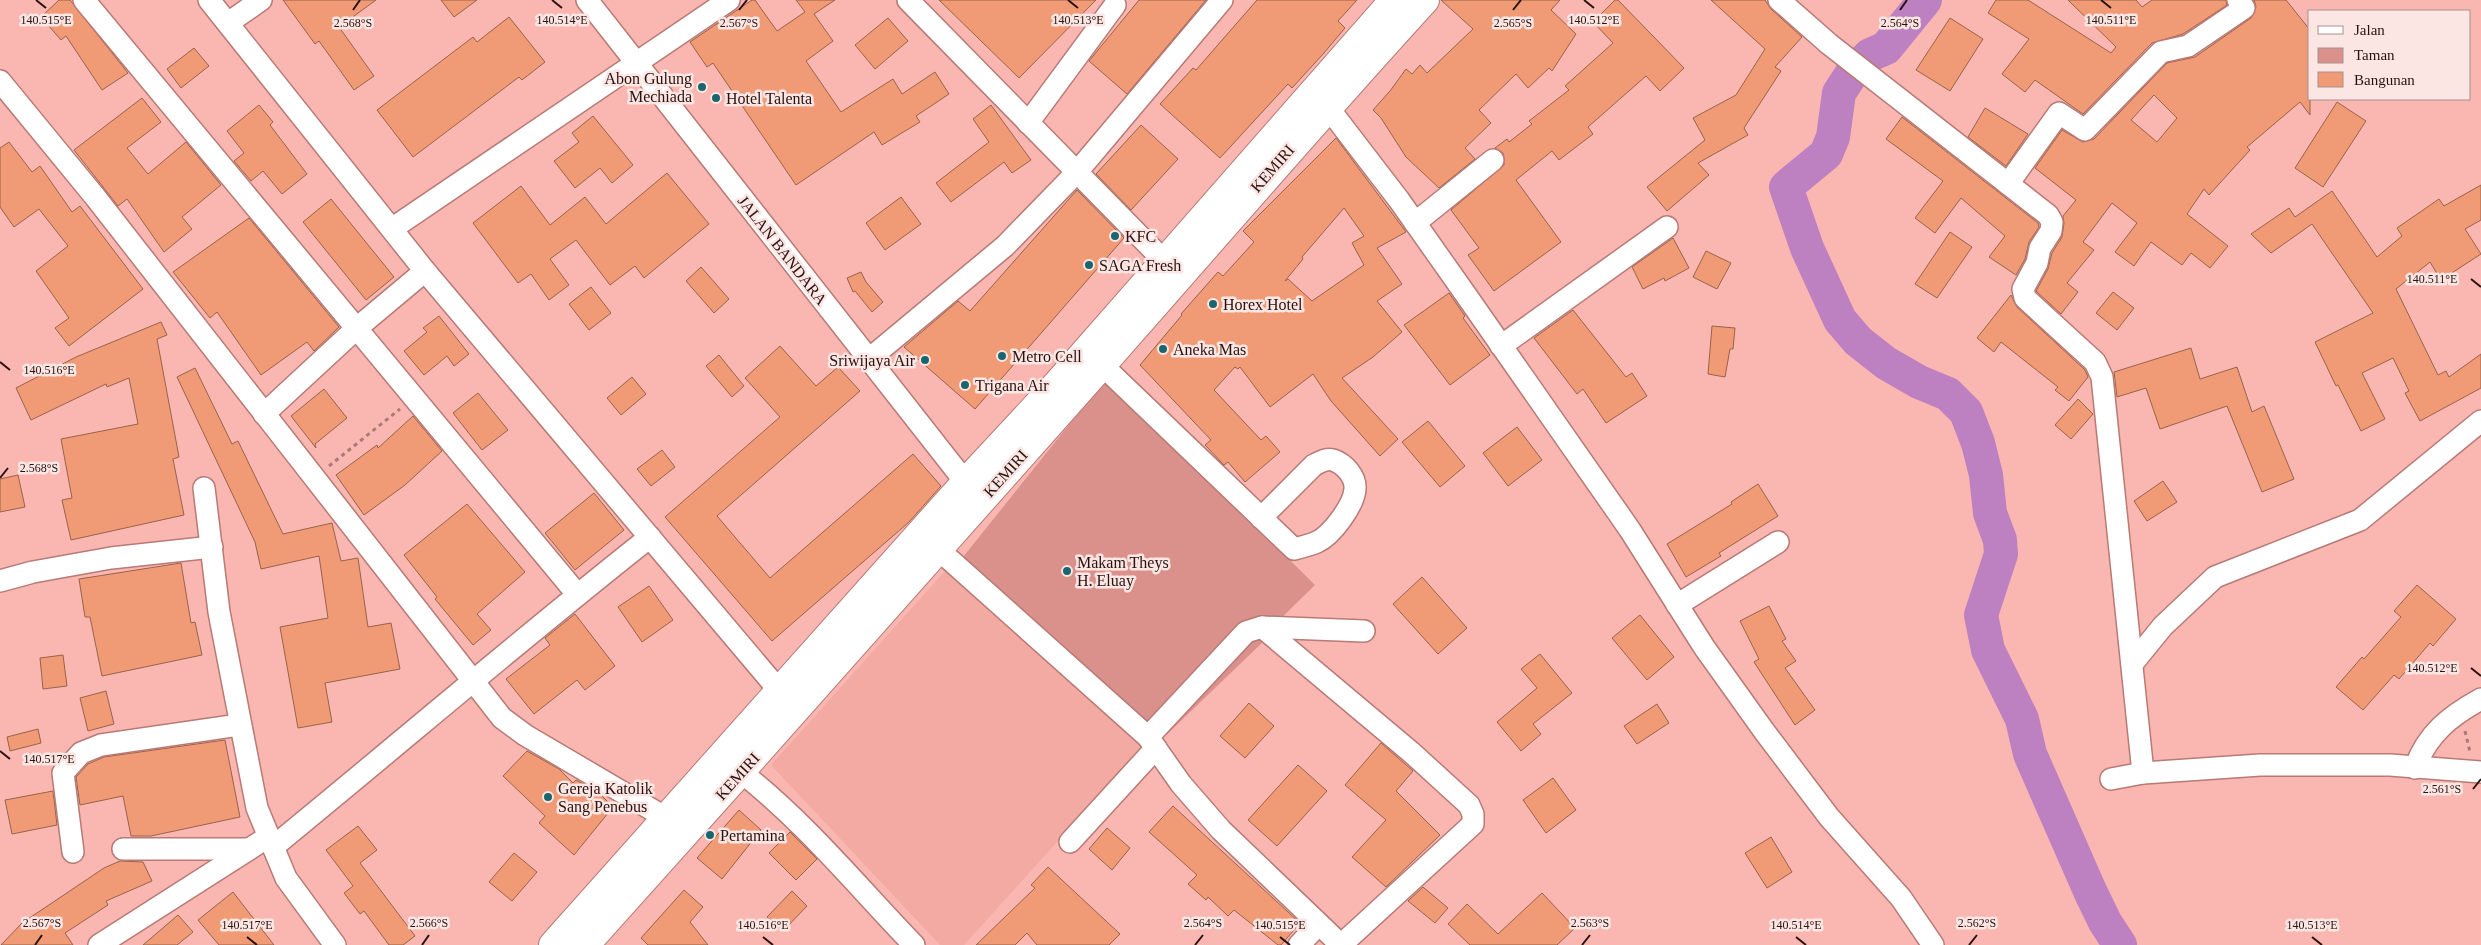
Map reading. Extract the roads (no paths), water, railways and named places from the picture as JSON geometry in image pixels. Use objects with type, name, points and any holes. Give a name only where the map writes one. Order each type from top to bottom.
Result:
[{"type":"highway","name":"KEMIRI","points":[[553,945],[625,882],[688,832],[741,772],[788,701],[973,491],[1058,383],[1172,268],[1320,98],[1394,0]]},
{"type":"highway","name":"KEMIRI","points":[[1320,98],[1426,0]]},
{"type":"highway","name":"KEMIRI","points":[[584,945],[666,817],[788,701],[939,550],[973,491],[1102,365],[1172,268]]},
{"type":"street","points":[[84,0],[577,594]]},
{"type":"street","points":[[209,0],[426,271],[788,701]]},
{"type":"street","points":[[228,23],[261,0]]},
{"type":"street","name":"JALAN BANDARA","points":[[587,0],[868,360],[973,491]]},
{"type":"street","points":[[393,228],[729,0]]},
{"type":"street","points":[[908,0],[1172,268]]},
{"type":"street","points":[[868,360],[984,266],[1077,172],[1222,0]]},
{"type":"street","points":[[1779,0],[1829,44],[2048,214],[2052,222],[2051,230],[2040,248],[2037,263],[2023,289],[2025,298],[2095,362],[2102,377],[2143,773]]},
{"type":"street","points":[[2008,184],[2059,113],[2085,130],[2160,52],[2188,46],[2244,8],[2238,0]]},
{"type":"street","points":[[1028,123],[1114,4]]},
{"type":"street","points":[[0,81],[96,198],[502,718],[517,730],[666,817],[688,832]]},
{"type":"street","points":[[1320,98],[1415,223],[1630,530],[1704,647],[1806,789],[1902,898],[1932,945]]},
{"type":"street","points":[[1415,223],[1493,160]]},
{"type":"street","points":[[1501,346],[1667,227]]},
{"type":"street","points":[[264,414],[357,328],[426,271]]},
{"type":"street","points":[[1102,365],[1260,518],[1294,549],[1318,542],[1338,523],[1351,504],[1355,489],[1353,477],[1343,466],[1332,459],[1324,460],[1314,465],[1260,518]]},
{"type":"street","points":[[2132,664],[2163,626],[2215,577],[2360,520],[2481,421]]},
{"type":"street","points":[[204,488],[218,612],[257,808],[286,878],[335,945]]},
{"type":"street","points":[[99,945],[249,849],[270,842],[474,682],[577,594],[650,537]]},
{"type":"street","points":[[1677,605],[1778,542]]},
{"type":"street","points":[[0,581],[33,572],[111,558],[212,547]]},
{"type":"street","points":[[939,550],[1152,743],[1181,784],[1221,830],[1341,945],[1473,824],[1473,814],[1468,805],[1412,753],[1262,627]]},
{"type":"street","points":[[1070,842],[1246,632],[1262,627],[1364,631]]},
{"type":"street","points":[[2416,768],[2421,752],[2436,730],[2472,704]]},
{"type":"street","points":[[74,852],[63,773],[81,753],[101,745],[239,724]]},
{"type":"street","points":[[2111,779],[2143,773],[2260,765],[2390,765],[2476,772]]},
{"type":"street","points":[[741,772],[775,799],[813,836],[914,945]]},
{"type":"street","points":[[123,850],[249,849]]},
{"type":"street","points":[[1299,945],[1319,924]]},
{"type":"waterway","points":[[1925,0],[1886,48],[1870,55],[1852,73],[1839,93],[1833,137],[1826,154],[1786,187],[1807,248],[1840,320],[1858,341],[1886,363],[1919,382],[1948,394],[1966,412],[1978,443],[1986,475],[1990,513],[2000,540],[2001,554],[1981,615],[1988,650],[2022,719],[2030,754],[2090,891],[2105,922],[2120,945]]},
{"type":"place","name":"Abon Gulung Mechiada","points":[[702,87]]},
{"type":"place","name":"Hotel Talenta","points":[[716,98]]},
{"type":"place","name":"KFC","points":[[1115,236]]},
{"type":"place","name":"SAGA Fresh","points":[[1089,265]]},
{"type":"place","name":"Horex Hotel","points":[[1213,304]]},
{"type":"place","name":"Aneka Mas","points":[[1163,349]]},
{"type":"place","name":"Metro Cell","points":[[1002,356]]},
{"type":"place","name":"Sriwijaya Air","points":[[925,360]]},
{"type":"place","name":"Trigana Air","points":[[965,385]]},
{"type":"place","name":"Makam Theys H. Eluay","points":[[1067,571]]},
{"type":"place","name":"Gereja Katolik Sang Penebus","points":[[548,797]]},
{"type":"place","name":"Pertamina","points":[[710,835]]}]
